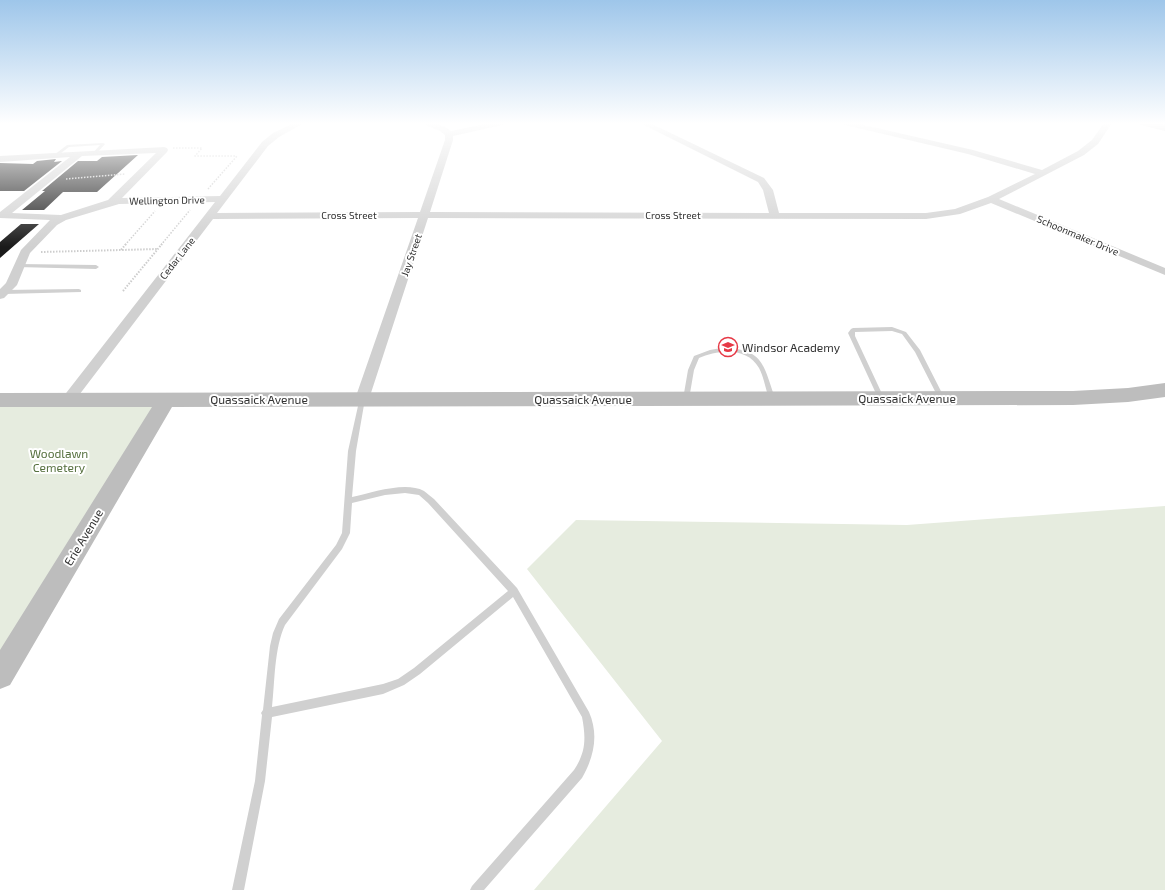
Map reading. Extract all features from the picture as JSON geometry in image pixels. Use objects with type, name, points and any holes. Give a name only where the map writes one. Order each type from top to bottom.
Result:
[{"type":"main road","name":"Quassaick Avenue","points":[[0,400],[1080,398],[1128,395],[1165,390]]},
{"type":"main road","name":"Erie Avenue","points":[[0,675],[167,399]]},
{"type":"street","points":[[2,215],[66,165]]},
{"type":"street","points":[[2,293],[11,285],[25,252],[53,223],[62,218],[112,202],[150,165]]},
{"type":"street","name":"Cedar Lane","points":[[68,400],[117,334],[211,216],[249,165]]},
{"type":"street","name":"Jay Street","points":[[362,399],[441,165]]},
{"type":"street","points":[[729,165],[761,180],[768,190],[775,215]]},
{"type":"street","points":[[1014,165],[1043,173]]},
{"type":"street","name":"Cross Street","points":[[211,216],[926,216],[956,212],[991,199],[1058,165]]},
{"type":"street","name":"Wellington Drive","points":[[112,202],[223,199]]},
{"type":"street","name":"Schoonmaker Drive","points":[[991,199],[1165,272]]},
{"type":"street","points":[[2,215],[62,218]]},
{"type":"lane","points":[[19,266],[96,267]]},
{"type":"lane","points":[[2,293],[79,291]]},
{"type":"lane","points":[[881,398],[852,336],[851,332],[853,330],[892,329],[904,333],[918,351],[942,398]]},
{"type":"lane","points":[[686,399],[691,370],[696,357],[707,352],[722,351],[742,352],[754,358],[761,367],[772,398]]},
{"type":"lane","points":[[238,890],[260,781],[266,713],[274,646],[277,633],[282,622],[339,547],[346,533],[352,451],[362,399]]},
{"type":"lane","points":[[349,501],[397,491],[411,490],[421,493],[431,501],[514,591],[586,715],[590,746],[586,762],[578,774],[476,890]]},
{"type":"lane","points":[[266,713],[384,689],[401,682],[417,671],[514,591]]},
{"type":"path","points":[[123,291],[198,200],[229,165]]},
{"type":"path","points":[[61,179],[140,174]]},
{"type":"path","points":[[121,250],[165,200]]},
{"type":"path","points":[[25,252],[158,249]]},
{"type":"green space","name":"Woodlawn Cemetery","points":[[167,399],[0,672],[0,400]]},
{"type":"green space","points":[[1165,506],[1165,890],[534,890],[662,741],[527,569],[576,520],[907,525]]},
{"type":"building","points":[[0,165],[58,165],[24,191],[0,191]]},
{"type":"building","points":[[74,165],[127,165],[97,192],[63,192],[44,210],[22,210],[45,191],[42,191]]},
{"type":"building","points":[[21,224],[39,224],[0,258],[0,242]]},
{"type":"place","name":"Windsor Academy","points":[[728,347]]}]
